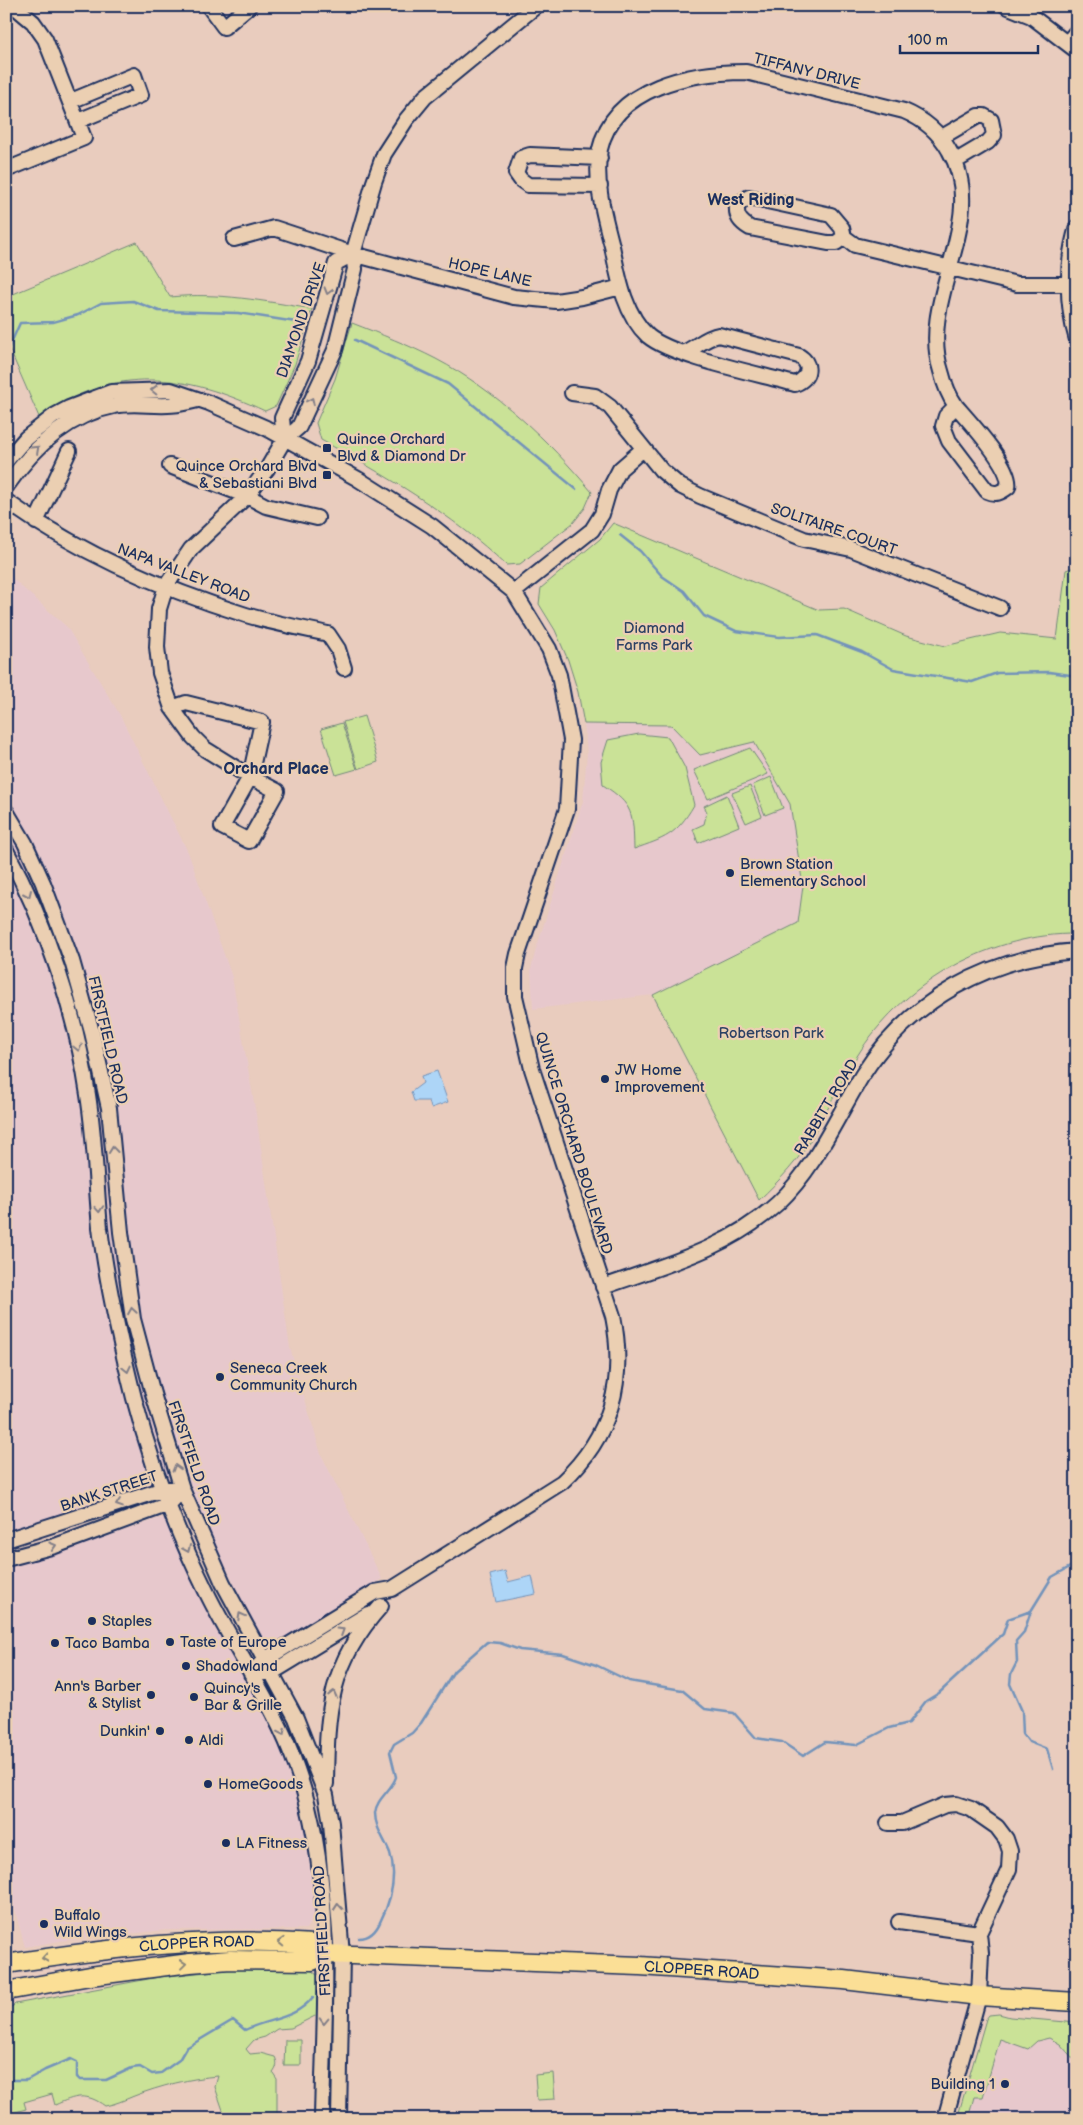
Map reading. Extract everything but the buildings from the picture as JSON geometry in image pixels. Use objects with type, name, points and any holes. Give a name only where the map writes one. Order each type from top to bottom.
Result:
[{"type":"main road","name":"CLOPPER ROAD","points":[[6,1964],[83,1952],[162,1944],[239,1941],[308,1943],[314,1944],[334,1955]]},
{"type":"main road","points":[[90,1976],[116,1964],[138,1960],[162,1944]]},
{"type":"main road","name":"CLOPPER ROAD","points":[[6,1991],[90,1976],[198,1962],[312,1961],[334,1955],[679,1969],[844,1980],[979,1996],[1077,2002]]},
{"type":"main road","points":[[6,2002],[37,1986]]},
{"type":"street","points":[[6,170],[84,138],[45,39],[33,22],[14,6]]},
{"type":"street","points":[[212,6],[210,8],[224,27],[247,7]]},
{"type":"street","points":[[172,708],[186,703],[262,722],[250,777],[222,827],[249,842],[277,791],[250,777],[205,749],[193,737],[172,708],[160,673],[157,647],[159,609],[166,586],[190,549],[247,496],[267,469],[284,440],[299,427],[335,350],[355,270],[353,254],[384,154],[406,120],[425,97],[536,6]]},
{"type":"street","points":[[1006,6],[1031,16],[1072,47],[1077,31]]},
{"type":"street","name":"TIFFANY DRIVE","points":[[683,353],[699,345],[710,336],[719,335],[798,356],[808,366],[807,374],[802,381],[795,384],[683,353],[658,343],[647,335],[628,306],[621,287],[600,194],[600,150],[609,127],[636,97],[662,85],[721,72],[746,72],[904,111],[913,115],[942,137],[956,161],[964,194],[960,224],[935,331],[938,364],[956,406],[976,428],[1008,477],[1008,488],[994,494],[986,492],[950,441],[943,426],[946,416],[956,406]]},
{"type":"street","points":[[71,101],[134,75],[142,95],[78,121]]},
{"type":"street","points":[[942,137],[978,116],[984,116],[991,120],[994,135],[988,142],[956,161]]},
{"type":"street","points":[[600,158],[530,155],[521,158],[516,172],[521,180],[528,185],[600,186]]},
{"type":"street","points":[[844,237],[836,243],[828,243],[750,228],[736,215],[737,205],[749,197],[831,215],[842,228],[844,237],[855,245],[949,269],[1017,284],[1073,284]]},
{"type":"street","points":[[1077,227],[1073,239],[1073,284],[1077,340]]},
{"type":"street","name":"HOPE LANE","points":[[234,239],[274,228],[353,254],[514,297],[556,301],[582,298],[621,287]]},
{"type":"street","name":"DIAMOND DRIVE","points":[[284,440],[282,418],[308,361],[336,263],[353,254]]},
{"type":"street","name":"QUINCE ORCHARD BOULEVARD","points":[[6,461],[26,438],[54,416],[104,394],[130,390],[171,390],[202,400],[266,428],[284,440],[358,480],[432,526],[514,592],[549,649],[559,675],[571,740],[567,809],[518,954],[515,968],[515,996],[532,1069],[613,1316],[617,1335],[617,1382],[603,1428],[580,1466],[562,1482],[392,1589],[375,1592],[264,1660],[251,1674]]},
{"type":"street","name":"SOLITAIRE COURT","points":[[572,393],[595,396],[610,407],[661,470],[680,486],[804,539],[851,549],[1000,608]]},
{"type":"street","points":[[6,487],[36,449],[75,421],[114,406],[169,405],[202,400]]},
{"type":"street","points":[[514,592],[592,530],[602,514],[609,490],[620,469],[643,448]]},
{"type":"street","points":[[36,522],[69,451]]},
{"type":"street","points":[[170,466],[247,496],[266,506],[317,518]]},
{"type":"street","name":"NAPA VALLEY ROAD","points":[[6,501],[36,522],[87,552],[166,586],[246,615],[328,634],[338,649],[344,668]]},
{"type":"street","name":"FIRSTFIELD ROAD","points":[[6,811],[25,843],[43,883],[72,961],[92,1032],[108,1108],[121,1232],[133,1319],[153,1394],[182,1489],[209,1554],[305,1737],[326,1795],[331,1823],[339,2119]]},
{"type":"street","name":"FIRSTFIELD ROAD","points":[[6,850],[38,918],[64,991],[76,1036],[88,1096],[101,1229],[112,1304],[135,1401],[169,1504],[206,1592],[287,1743],[306,1794],[334,1955],[322,2119]]},
{"type":"street","name":"RABBITT ROAD","points":[[603,1287],[704,1252],[743,1231],[769,1211],[795,1186],[812,1162],[864,1073],[888,1041],[907,1020],[931,1000],[970,977],[1014,960],[1050,953],[1077,951]]},
{"type":"street","name":"BANK STREET","points":[[6,1540],[164,1489],[182,1489]]},
{"type":"street","name":"BANK STREET","points":[[6,1559],[55,1546],[169,1504],[182,1489]]},
{"type":"street","name":"QUINCE ORCHARD BOULEVARD","points":[[251,1674],[271,1673],[381,1606],[392,1589]]},
{"type":"street","points":[[326,1795],[327,1723],[336,1682],[357,1635],[381,1606]]},
{"type":"street","points":[[888,1823],[902,1823],[945,1805],[956,1804],[971,1809],[1001,1832],[1010,1851],[1009,1869],[979,1933],[981,1953],[979,1996],[945,2119]]},
{"type":"street","points":[[899,1922],[979,1933]]},
{"type":"shaded area","points":[[6,573],[67,627],[120,715],[188,852],[232,977],[256,1114],[290,1348],[321,1454],[382,1579],[273,1644],[263,1643],[214,1542],[185,1471],[152,1486],[50,1520],[6,1532]]},
{"type":"shaded area","name":"Brown Station Elementary School","points":[[584,724],[969,728],[988,830],[653,995],[533,1009],[531,969],[583,801],[587,753]]},
{"type":"shaded area","points":[[160,1518],[168,1519],[221,1638],[281,1745],[295,1781],[303,1812],[316,1914],[306,1929],[166,1930],[60,1941],[25,1947],[6,1878],[6,1566],[108,1536]]},
{"type":"shaded area","points":[[990,2020],[1077,2029],[1077,2119],[960,2119]]},
{"type":"green space","points":[[137,242],[170,297],[224,296],[312,309],[295,364],[276,406],[265,411],[206,388],[178,382],[150,380],[123,382],[96,388],[68,400],[39,417],[6,341],[6,297]]},
{"type":"green space","points":[[352,323],[405,344],[436,359],[480,386],[520,418],[558,454],[592,492],[585,508],[573,523],[520,564],[506,565],[464,529],[418,497],[370,467],[321,440],[316,423],[335,379]]},
{"type":"green space","points":[[613,523],[819,610],[844,609],[906,636],[945,646],[1000,633],[1057,639],[1066,570],[1077,566],[1077,934],[1045,936],[1014,942],[984,952],[955,965],[927,982],[902,1002],[880,1025],[854,1060],[813,1136],[795,1162],[759,1200],[653,995],[798,923],[803,886],[790,804],[754,742],[700,755],[671,725],[584,724],[578,692],[568,660],[555,630],[539,604],[541,588],[600,539]]},
{"type":"green space","points":[[364,716],[378,762],[358,769],[343,722]]},
{"type":"green space","points":[[342,723],[357,769],[336,775],[321,729]]},
{"type":"green space","points":[[639,734],[668,737],[685,768],[694,805],[675,830],[654,842],[634,849],[630,811],[621,799],[603,785],[601,762],[608,740]]},
{"type":"green space","points":[[750,748],[768,774],[708,799],[694,770]]},
{"type":"green space","points":[[771,777],[783,808],[765,815],[753,785]]},
{"type":"green space","points":[[750,786],[762,816],[746,823],[732,793]]},
{"type":"green space","points":[[727,795],[739,826],[698,843],[693,829],[704,824],[707,812],[704,806]]},
{"type":"green space","points":[[234,1969],[311,1970],[318,1976],[317,2015],[291,2028],[277,2029],[265,2037],[254,2040],[246,2049],[250,2054],[260,2053],[275,2057],[277,2061],[273,2073],[277,2079],[277,2119],[226,2119],[215,2087],[218,2076],[165,2086],[105,2106],[86,2097],[69,2099],[55,2105],[52,2094],[24,2102],[26,2109],[12,2113],[6,2089],[6,2013],[15,2004],[159,1977]]},
{"type":"green space","points":[[999,2014],[1010,2017],[1077,2023],[1077,2063],[1060,2044],[1049,2038],[1037,2041],[1028,2049],[1000,2039],[983,2097],[974,2097],[968,2119],[957,2119],[986,2019],[989,2015]]},
{"type":"green space","points":[[285,2040],[301,2040],[301,2065],[284,2065]]},
{"type":"green space","points":[[553,2073],[555,2099],[537,2100],[535,2075]]},
{"type":"green space","points":[[635,2110],[645,2111],[653,2119],[629,2119],[630,2114]]},
{"type":"water","points":[[437,1071],[448,1102],[431,1108],[429,1101],[414,1101],[411,1092],[423,1083],[421,1076]]},
{"type":"water","points":[[505,1571],[508,1582],[532,1576],[536,1594],[496,1602],[490,1575]]},
{"type":"waterway","points":[[6,354],[20,323],[53,322],[78,315],[101,303],[133,301],[159,311],[238,313],[296,322]]},
{"type":"waterway","points":[[355,340],[448,384],[576,489]]},
{"type":"waterway","points":[[620,535],[640,551],[662,576],[684,591],[704,616],[736,631],[779,637],[817,635],[862,652],[893,669],[972,682],[997,673],[1049,672],[1077,676]]},
{"type":"waterway","points":[[359,1938],[370,1935],[377,1927],[385,1912],[392,1888],[393,1870],[390,1853],[375,1818],[378,1803],[396,1777],[390,1752],[394,1744],[412,1733],[421,1723],[454,1671],[487,1642],[500,1643],[520,1650],[563,1654],[596,1665],[629,1681],[682,1690],[705,1709],[734,1713],[756,1738],[782,1742],[803,1756],[825,1742],[856,1745],[889,1728],[909,1723],[926,1701],[939,1693],[1003,1634],[1008,1619],[1031,1611],[1052,1577],[1077,1563]]},
{"type":"waterway","points":[[1031,1611],[1024,1632],[1016,1641],[1017,1662],[1011,1674],[1010,1684],[1022,1711],[1023,1734],[1029,1742],[1047,1749],[1053,1769]]},
{"type":"waterway","points":[[12,2080],[27,2080],[71,2059],[77,2062],[77,2077],[80,2080],[106,2080],[132,2068],[140,2067],[152,2074],[161,2073],[179,2060],[186,2048],[233,2020],[245,2030],[290,2014],[306,2005],[313,1997]]},
{"type":"place","name":"Quince Orchard Blvd & Diamond Dr","points":[[327,448]]},
{"type":"place","name":"Quince Orchard Blvd & Sebastiani Blvd","points":[[327,475]]},
{"type":"place","name":"Brown Station Elementary School","points":[[730,873]]},
{"type":"place","name":"JW Home Improvement","points":[[605,1079]]},
{"type":"place","name":"Seneca Creek Community Church","points":[[220,1377]]},
{"type":"place","name":"Staples","points":[[92,1621]]},
{"type":"place","name":"Taste of Europe","points":[[170,1642]]},
{"type":"place","name":"Taco Bamba","points":[[55,1643]]},
{"type":"place","name":"Shadowland","points":[[186,1666]]},
{"type":"place","name":"Ann's Barber & Stylist","points":[[151,1695]]},
{"type":"place","name":"Quincy's Bar & Grille","points":[[194,1697]]},
{"type":"place","name":"Dunkin'","points":[[160,1731]]},
{"type":"place","name":"Aldi","points":[[189,1740]]},
{"type":"place","name":"HomeGoods","points":[[208,1784]]},
{"type":"place","name":"LA Fitness","points":[[226,1843]]},
{"type":"place","name":"Buffalo Wild Wings","points":[[44,1924]]},
{"type":"place","name":"Building 1","points":[[1005,2084]]},
{"type":"district","name":"West Riding","points":[[751,199]]},
{"type":"district","name":"Orchard Place","points":[[276,768]]},
{"type":"park label","name":"Diamond Farms Park","points":[[654,636]]},
{"type":"park label","name":"Robertson Park","points":[[771,1033]]}]
